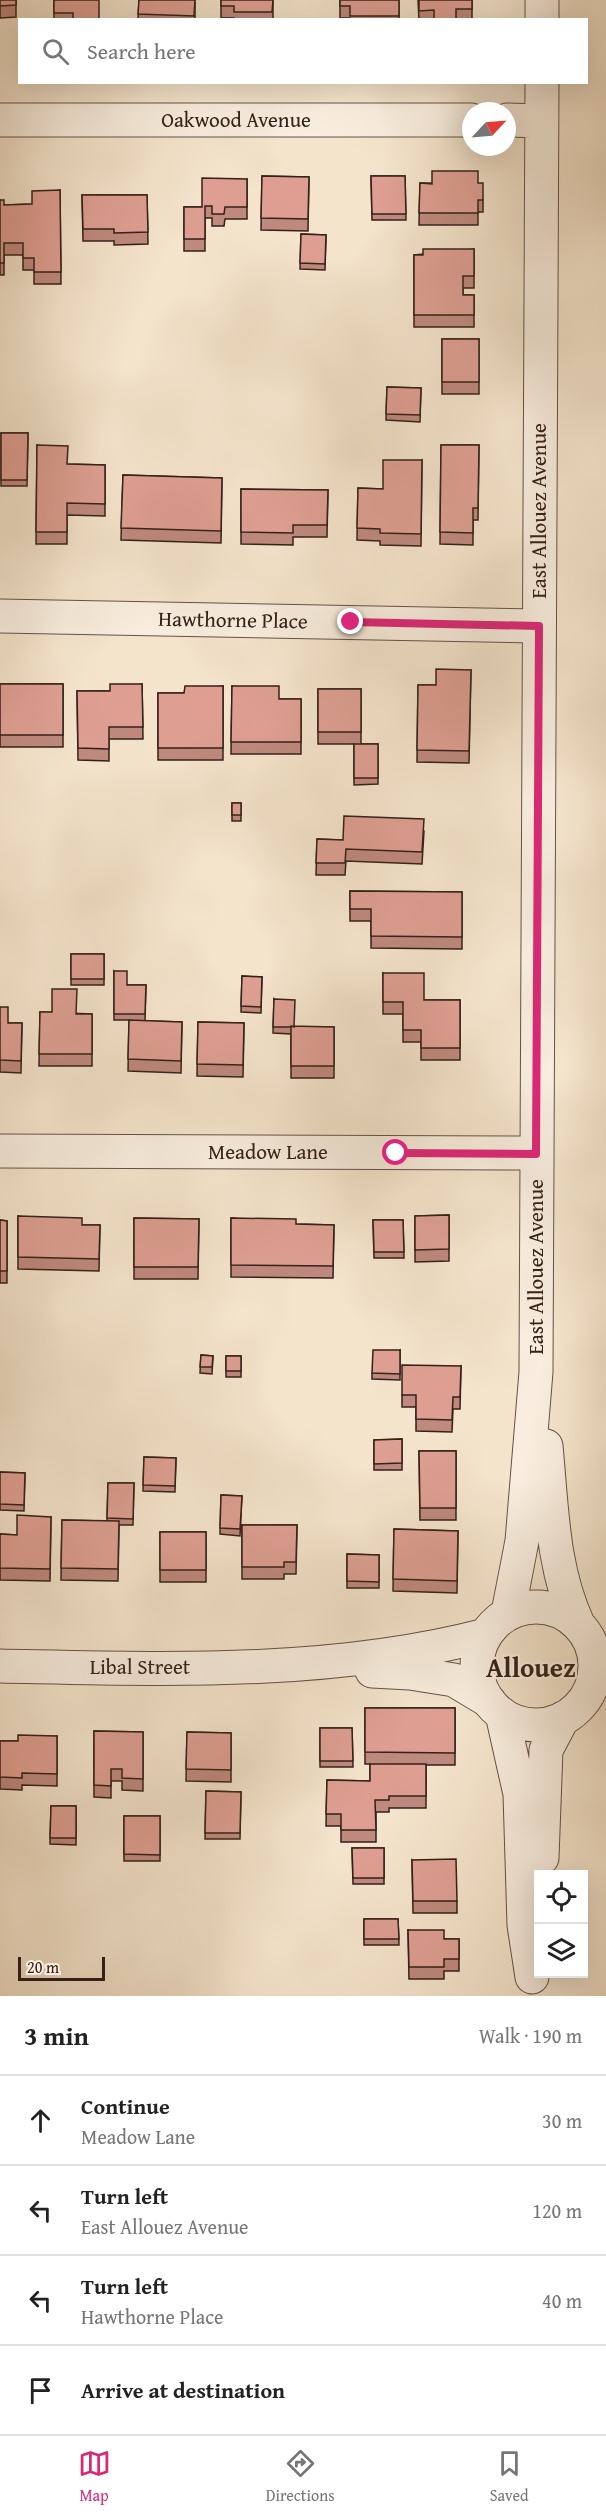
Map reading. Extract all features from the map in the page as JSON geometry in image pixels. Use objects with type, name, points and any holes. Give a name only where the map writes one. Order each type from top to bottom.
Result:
[{"type":"street","points":[[542,0],[542,18]]},
{"type":"street","name":"East Allouez Avenue","points":[[497,1624],[522,1540],[536,1372],[542,84]]},
{"type":"street","name":"Oakwood Avenue","points":[[0,120],[462,120]]},
{"type":"street","points":[[516,120],[542,121]]},
{"type":"street","name":"Hawthorne Place","points":[[0,616],[539,626]]},
{"type":"street","name":"Meadow Lane","points":[[0,1151],[536,1154]]},
{"type":"street","name":"East Allouez Avenue","points":[[536,1372],[557,1560],[565,1595],[592,1638]]},
{"type":"street","points":[[532,1987],[524,1926],[520,1794],[496,1708],[481,1686],[477,1668],[479,1651],[497,1624],[526,1607],[545,1607],[563,1613],[592,1638],[595,1662],[593,1683],[584,1705],[546,1750],[541,1870]]},
{"type":"street","name":"Libal Street","points":[[280,1665],[411,1651],[497,1624]]},
{"type":"street","name":"Libal Street","points":[[0,1666],[105,1668],[280,1665],[410,1673],[454,1680],[496,1708]]},
{"type":"street","points":[[496,1708],[516,1721],[548,1724],[584,1705]]},
{"type":"street","points":[[532,1987],[534,1967]]},
{"type":"building","points":[[0,0],[16,0],[16,5],[0,6]]},
{"type":"building","points":[[54,0],[99,0],[99,18],[73,18],[73,13],[54,13]]},
{"type":"building","points":[[139,0],[195,0],[194,16],[138,14]]},
{"type":"building","points":[[221,0],[273,0],[272,12],[234,12],[234,6],[221,6]]},
{"type":"building","points":[[340,0],[399,0],[399,16],[350,16],[350,6],[340,6]]},
{"type":"building","points":[[419,0],[472,0],[472,9],[456,9],[456,18],[434,18],[434,10],[419,11]]},
{"type":"building","points":[[432,171],[478,171],[478,183],[483,183],[483,200],[478,200],[478,213],[419,213],[420,183],[432,184]]},
{"type":"building","points":[[262,176],[309,177],[308,219],[261,218]]},
{"type":"building","points":[[371,176],[405,176],[406,214],[372,214]]},
{"type":"building","points":[[202,178],[247,179],[247,207],[225,207],[224,214],[212,214],[212,206],[205,206],[205,239],[184,239],[184,207],[202,207]]},
{"type":"building","points":[[60,190],[61,272],[34,272],[34,258],[23,258],[23,243],[4,243],[4,263],[0,263],[0,200],[4,200],[4,205],[32,204],[32,191]]},
{"type":"building","points":[[82,195],[147,195],[148,232],[114,233],[114,229],[83,229]]},
{"type":"building","points":[[301,234],[326,235],[325,264],[300,263]]},
{"type":"building","points":[[423,249],[474,249],[474,276],[463,276],[463,295],[474,295],[474,315],[414,315],[414,255],[423,255]]},
{"type":"building","points":[[442,339],[479,339],[479,382],[442,382]]},
{"type":"building","points":[[387,387],[421,388],[420,415],[386,414]]},
{"type":"building","points":[[1,433],[28,433],[27,480],[1,480]]},
{"type":"building","points":[[37,445],[68,446],[67,464],[105,465],[105,504],[67,503],[67,532],[36,532]]},
{"type":"building","points":[[441,445],[479,445],[478,508],[473,508],[473,533],[440,532]]},
{"type":"building","points":[[383,460],[422,460],[421,534],[380,533],[380,529],[357,528],[358,488],[383,489]]},
{"type":"building","points":[[123,475],[222,478],[221,531],[121,528]]},
{"type":"building","points":[[241,489],[328,490],[327,525],[293,525],[293,533],[241,532]]},
{"type":"building","points":[[436,669],[471,670],[469,751],[417,750],[418,685],[436,685]]},
{"type":"building","points":[[0,684],[63,684],[63,735],[0,735]]},
{"type":"building","points":[[110,684],[142,684],[143,727],[109,727],[109,749],[78,748],[77,691],[110,691]]},
{"type":"building","points":[[185,686],[223,686],[223,748],[158,748],[158,693],[184,693]]},
{"type":"building","points":[[232,686],[279,686],[279,699],[301,699],[301,742],[231,742]]},
{"type":"building","points":[[318,689],[361,689],[361,732],[318,732]]},
{"type":"building","points":[[354,744],[378,744],[378,778],[354,778]]},
{"type":"building","points":[[232,803],[241,803],[241,815],[232,815]]},
{"type":"building","points":[[344,816],[424,819],[422,852],[346,849],[345,863],[316,863],[317,839],[343,840]]},
{"type":"building","points":[[350,891],[462,892],[462,937],[371,936],[371,909],[350,909]]},
{"type":"building","points":[[71,954],[104,954],[104,979],[71,979]]},
{"type":"building","points":[[114,971],[127,971],[127,985],[146,985],[145,1014],[114,1014]]},
{"type":"building","points":[[383,973],[424,973],[424,1000],[460,1000],[460,1048],[421,1048],[421,1030],[403,1030],[403,1002],[383,1002]]},
{"type":"building","points":[[242,976],[262,977],[261,1007],[241,1006]]},
{"type":"building","points":[[52,989],[77,989],[76,1014],[92,1014],[92,1054],[39,1054],[40,1012],[52,1012]]},
{"type":"building","points":[[274,999],[295,1000],[294,1027],[273,1027]]},
{"type":"building","points":[[0,1007],[8,1007],[8,1023],[22,1023],[21,1061],[0,1060]]},
{"type":"building","points":[[129,1020],[182,1022],[181,1061],[128,1059]]},
{"type":"building","points":[[198,1022],[244,1023],[243,1065],[197,1064]]},
{"type":"building","points":[[291,1026],[334,1027],[334,1066],[291,1066]]},
{"type":"building","points":[[449,1215],[449,1249],[415,1250],[415,1216]]},
{"type":"building","points":[[18,1216],[82,1218],[82,1225],[100,1225],[99,1259],[18,1257]]},
{"type":"building","points":[[134,1218],[199,1219],[198,1267],[134,1267]]},
{"type":"building","points":[[231,1218],[296,1219],[296,1224],[334,1225],[333,1266],[231,1265]]},
{"type":"building","points":[[0,1220],[7,1221],[7,1271],[0,1271]]},
{"type":"building","points":[[373,1220],[403,1220],[404,1252],[374,1252]]},
{"type":"building","points":[[373,1350],[400,1350],[400,1374],[372,1373]]},
{"type":"building","points":[[201,1355],[213,1356],[212,1367],[200,1367]]},
{"type":"building","points":[[226,1356],[241,1356],[241,1371],[226,1371]]},
{"type":"building","points":[[402,1365],[461,1366],[460,1397],[453,1397],[452,1420],[416,1419],[416,1395],[402,1395]]},
{"type":"building","points":[[402,1439],[402,1463],[374,1464],[374,1440]]},
{"type":"building","points":[[419,1451],[456,1451],[456,1508],[420,1508]]},
{"type":"building","points":[[144,1457],[176,1458],[175,1486],[143,1485]]},
{"type":"building","points":[[0,1472],[25,1473],[24,1505],[0,1504]]},
{"type":"building","points":[[108,1483],[134,1483],[133,1519],[107,1518]]},
{"type":"building","points":[[221,1495],[242,1496],[240,1529],[220,1528]]},
{"type":"building","points":[[17,1515],[51,1517],[50,1569],[0,1568],[0,1534],[17,1535]]},
{"type":"building","points":[[62,1520],[119,1521],[118,1569],[61,1568]]},
{"type":"building","points":[[242,1525],[297,1525],[296,1562],[284,1562],[284,1567],[242,1567]]},
{"type":"building","points":[[394,1529],[458,1531],[457,1581],[393,1579]]},
{"type":"building","points":[[160,1532],[206,1532],[206,1570],[160,1570]]},
{"type":"building","points":[[347,1554],[379,1555],[379,1582],[347,1581]]},
{"type":"building","points":[[365,1708],[455,1708],[455,1753],[365,1752]]},
{"type":"building","points":[[320,1728],[352,1728],[353,1761],[320,1761]]},
{"type":"building","points":[[94,1731],[143,1732],[143,1779],[122,1778],[122,1769],[111,1769],[111,1786],[94,1785]]},
{"type":"building","points":[[187,1732],[231,1733],[231,1770],[186,1769]]},
{"type":"building","points":[[18,1735],[57,1736],[57,1774],[22,1773],[22,1778],[0,1777],[0,1741],[18,1741]]},
{"type":"building","points":[[370,1764],[426,1764],[426,1796],[389,1796],[389,1800],[375,1800],[376,1830],[341,1830],[341,1814],[326,1814],[327,1780],[370,1781]]},
{"type":"building","points":[[206,1791],[241,1792],[240,1833],[205,1833]]},
{"type":"building","points":[[51,1806],[76,1806],[76,1838],[50,1838]]},
{"type":"building","points":[[124,1816],[160,1816],[160,1855],[124,1854]]},
{"type":"building","points":[[352,1848],[384,1848],[384,1878],[353,1878]]},
{"type":"building","points":[[456,1859],[457,1901],[413,1901],[412,1860]]},
{"type":"building","points":[[364,1919],[398,1919],[399,1939],[364,1939]]},
{"type":"building","points":[[408,1930],[444,1930],[444,1939],[459,1939],[459,1959],[444,1959],[444,1967],[409,1967]]},
{"type":"district","name":"Allouez","points":[[531,1668]]},
{"type":"route","points":[[351,622],[539,626],[536,1154],[396,1153]]}]
